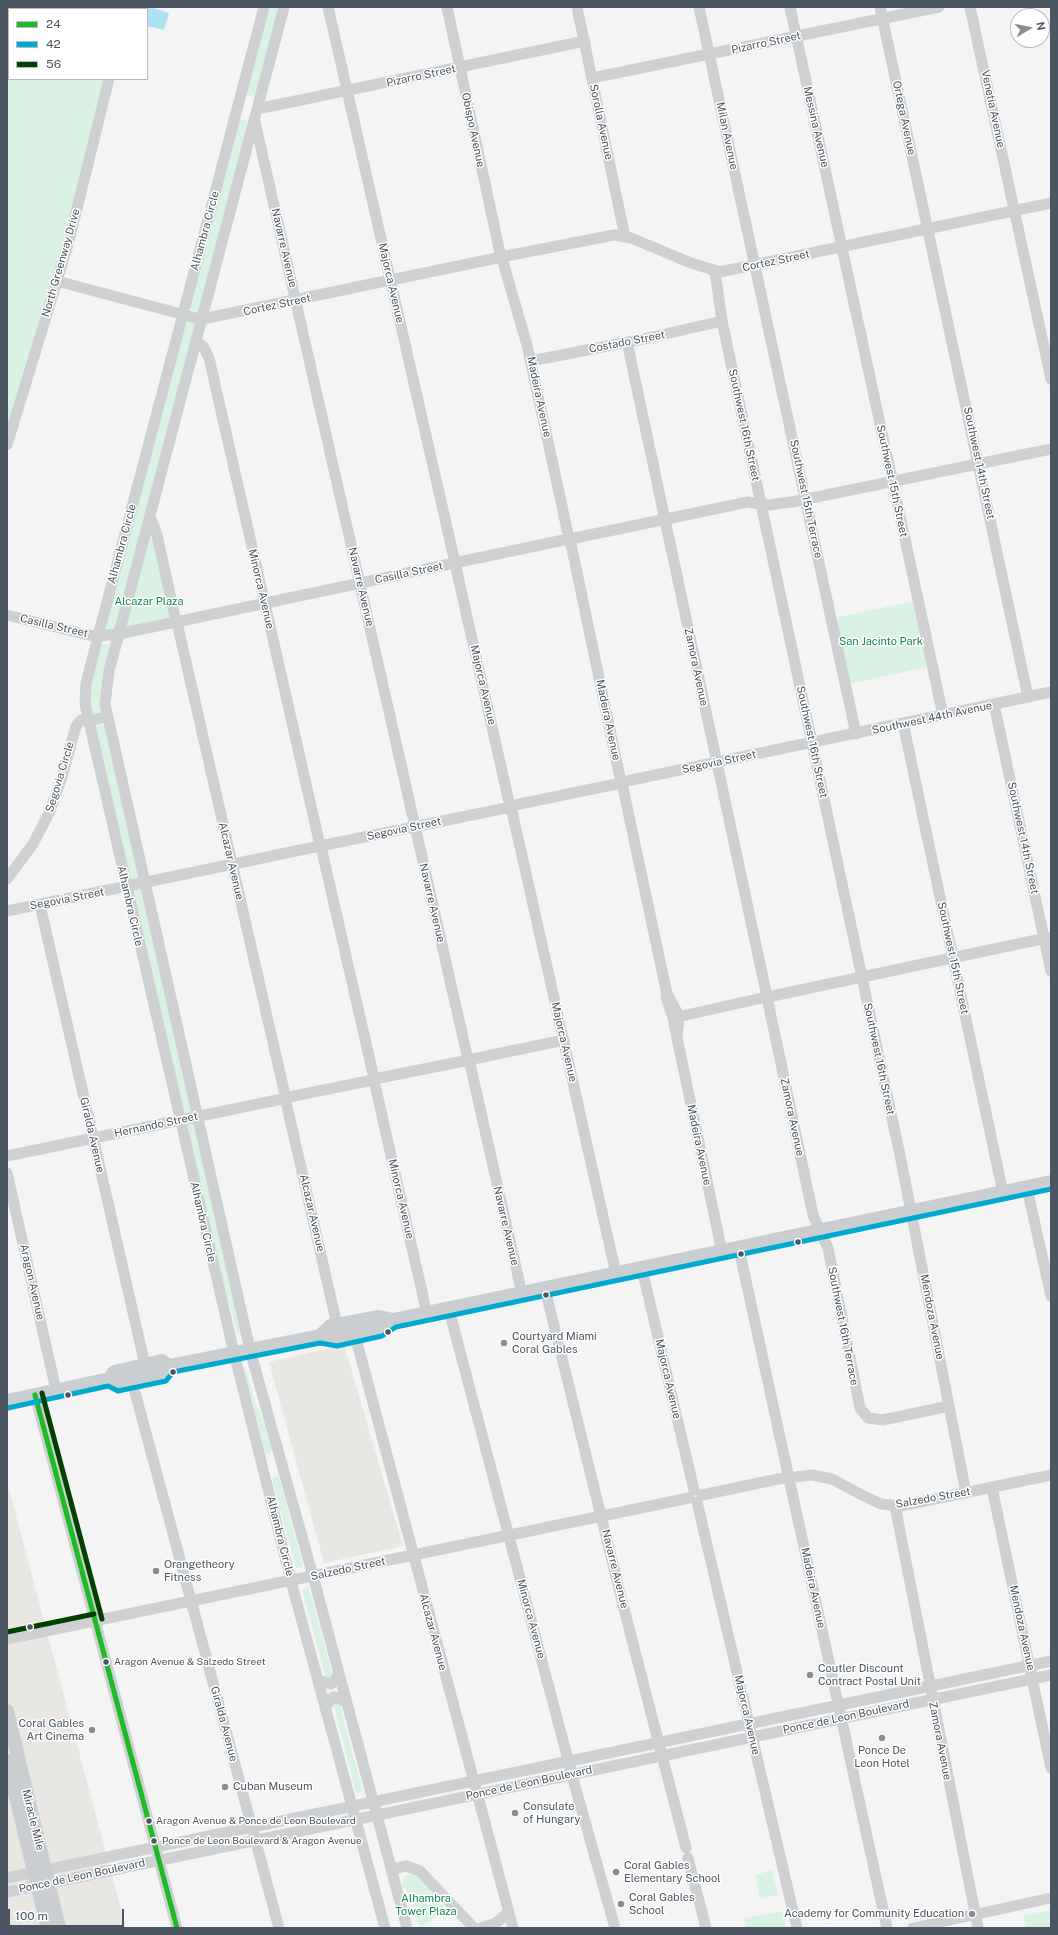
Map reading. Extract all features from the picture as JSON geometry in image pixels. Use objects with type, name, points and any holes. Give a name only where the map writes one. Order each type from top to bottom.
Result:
[{"type":"main road","points":[[320,1336],[331,1326],[379,1317],[393,1320],[449,1310],[912,1213],[1051,1182]]},
{"type":"main road","points":[[355,1335],[364,1326],[377,1322],[379,1317]]},
{"type":"main road","points":[[110,1379],[114,1372],[145,1365],[166,1364],[234,1353],[320,1336],[335,1339],[355,1335],[380,1329],[393,1320]]},
{"type":"main road","points":[[10,1398],[35,1395],[110,1379],[117,1384],[132,1381],[164,1374],[166,1364]]},
{"type":"main road","name":"Miracle Mile","points":[[7,1711],[41,1877],[48,1928]]},
{"type":"main road","name":"Miracle Mile","points":[[7,1761],[41,1877],[60,1928]]},
{"type":"street","name":"Alhambra Circle","points":[[264,7],[98,636],[85,691],[85,704],[126,887],[259,1456],[291,1581],[385,1928]]},
{"type":"street","name":"Alhambra Circle","points":[[284,7],[119,634],[106,686],[106,717],[145,883],[250,1350],[313,1576],[407,1928]]},
{"type":"street","name":"Majorca Avenue","points":[[328,7],[616,1274]]},
{"type":"street","name":"Obispo Avenue","points":[[447,7],[502,257]]},
{"type":"street","name":"Sorolla Avenue","points":[[577,7],[625,237]]},
{"type":"street","name":"Milan Avenue","points":[[699,7],[756,265]]},
{"type":"street","name":"Messina Avenue","points":[[790,7],[842,246]]},
{"type":"street","name":"Ortega Avenue","points":[[880,7],[928,229]]},
{"type":"street","name":"Pizarro Street","points":[[592,78],[939,7]]},
{"type":"street","name":"Venetia Avenue","points":[[970,7],[1051,379]]},
{"type":"street","name":"Pizarro Street","points":[[256,114],[347,92],[585,41]]},
{"type":"street","name":"North Greenway Drive","points":[[7,446],[57,281],[84,185],[108,80]]},
{"type":"street","points":[[237,109],[256,114]]},
{"type":"street","name":"Navarre Avenue","points":[[256,114],[296,301],[522,1294]]},
{"type":"street","name":"Cortez Street","points":[[57,281],[183,314],[202,318],[217,317],[607,235],[625,237],[715,271],[726,271],[1051,203]]},
{"type":"street","name":"Southwest 14th Street","points":[[928,229],[1028,697]]},
{"type":"street","name":"Southwest 15th Street","points":[[842,246],[943,715]]},
{"type":"street","name":"Madeira Avenue","points":[[502,257],[521,320],[531,361],[667,994],[676,1017],[677,1038],[722,1252]]},
{"type":"street","name":"Southwest 15th Terrace","points":[[756,265],[856,734]]},
{"type":"street","name":"Southwest 16th Street","points":[[715,271],[722,321],[912,1213]]},
{"type":"street","name":"Costado Street","points":[[531,361],[722,321]]},
{"type":"street","name":"Minorca Avenue","points":[[196,342],[205,348],[209,358],[427,1314]]},
{"type":"street","name":"Zamora Avenue","points":[[626,342],[813,1215],[821,1231]]},
{"type":"street","name":"Casilla Street","points":[[7,615],[88,635],[98,636],[119,634],[748,502],[775,504],[806,499],[1050,448]]},
{"type":"street","name":"Alcazar Avenue","points":[[150,516],[157,535],[338,1325]]},
{"type":"street","name":"Southwest 44th Avenue","points":[[812,743],[1051,692]]},
{"type":"street","name":"Southwest 14th Street","points":[[994,704],[1048,937],[1051,971]]},
{"type":"street","name":"Segovia Circle","points":[[7,879],[32,844],[47,819],[60,784],[74,735],[74,730],[78,722],[81,720],[88,721],[106,717]]},
{"type":"street","name":"Southwest 15th Street","points":[[903,723],[1003,1193]]},
{"type":"street","name":"Segovia Street","points":[[7,911],[812,743]]},
{"type":"street","name":"Giralda Avenue","points":[[40,905],[145,1365]]},
{"type":"street","points":[[676,1017],[1048,937]]},
{"type":"street","name":"Hernando Street","points":[[7,1156],[564,1040]]},
{"type":"street","name":"Aragon Avenue","points":[[7,1173],[56,1390]]},
{"type":"street","points":[[1027,1188],[1051,1296]]},
{"type":"street","name":"Mendoza Avenue","points":[[912,1213],[966,1493]]},
{"type":"street","name":"Southwest 16th Terrace","points":[[821,1231],[828,1248],[858,1404],[862,1412],[868,1418],[883,1420],[949,1406]]},
{"type":"street","name":"Madeira Avenue","points":[[739,1249],[887,1928]]},
{"type":"street","name":"Majorca Avenue","points":[[642,1269],[797,1928]]},
{"type":"street","name":"Navarre Avenue","points":[[545,1289],[706,1928]]},
{"type":"street","name":"Minorca Avenue","points":[[449,1310],[508,1536],[615,1928]]},
{"type":"street","name":"Alcazar Avenue","points":[[355,1335],[513,1928]]},
{"type":"street","name":"Giralda Avenue","points":[[132,1381],[279,1928]]},
{"type":"street","points":[[35,1395],[177,1928]]},
{"type":"street","points":[[259,1456],[271,1458],[278,1450]]},
{"type":"street","points":[[266,1481],[274,1471],[285,1474]]},
{"type":"street","name":"Salzedo Street","points":[[7,1639],[789,1477],[812,1475],[825,1477],[868,1498],[894,1506],[992,1488],[1051,1475]]},
{"type":"street","name":"Mendoza Avenue","points":[[992,1488],[1051,1768]]},
{"type":"street","name":"Zamora Avenue","points":[[894,1506],[978,1928]]},
{"type":"street","name":"Ponce de Leon Boulevard","points":[[7,1892],[41,1877],[155,1847],[1051,1661]]},
{"type":"street","points":[[318,1680],[331,1684],[335,1681],[339,1672]]},
{"type":"street","name":"Ponce de Leon Boulevard","points":[[7,1878],[41,1877],[159,1860],[1051,1675]]},
{"type":"street","points":[[325,1708],[332,1697],[338,1698],[347,1703]]},
{"type":"street","points":[[392,1869],[406,1866],[420,1871],[474,1928]]},
{"type":"street","points":[[913,1928],[1051,1898]]},
{"type":"street","points":[[481,1928],[496,1924],[509,1912]]},
{"type":"shaded area","points":[[344,1345],[403,1546],[324,1563],[269,1362]]},
{"type":"shaded area","points":[[7,1481],[23,1542],[126,1928],[7,1928]]},
{"type":"green space","points":[[7,7],[118,7],[8,8],[8,80],[104,80],[81,182],[7,434]]},
{"type":"green space","points":[[267,7],[281,7],[258,98],[244,94]]},
{"type":"green space","points":[[237,118],[250,122],[200,312],[188,309]]},
{"type":"green space","points":[[184,320],[198,323],[115,631],[103,633]]},
{"type":"green space","name":"Alcazar Plaza","points":[[150,527],[171,618],[124,629]]},
{"type":"green space","name":"San Jacinto Park","points":[[913,601],[927,667],[849,684],[835,618]]},
{"type":"green space","points":[[101,644],[113,644],[102,713],[89,715],[88,690]]},
{"type":"green space","points":[[104,724],[140,879],[128,882],[92,727]]},
{"type":"green space","points":[[142,888],[193,1114],[183,1116],[130,892]]},
{"type":"green space","points":[[195,1122],[244,1333],[237,1334],[230,1305],[224,1295],[184,1125]]},
{"type":"green space","points":[[246,1368],[256,1405],[264,1422],[272,1450],[269,1454],[265,1452],[243,1369]]},
{"type":"green space","points":[[275,1476],[279,1477],[303,1566],[296,1568],[272,1479]]},
{"type":"green space","points":[[309,1588],[333,1676],[332,1679],[326,1678],[302,1590]]},
{"type":"green space","points":[[333,1702],[339,1702],[363,1792],[356,1793]]},
{"type":"green space","points":[[772,1870],[778,1895],[760,1899],[755,1875]]},
{"type":"green space","name":"Alhambra Tower Plaza","points":[[415,1873],[424,1878],[445,1910],[420,1928],[406,1889],[401,1888],[405,1875]]},
{"type":"green space","points":[[1051,1910],[1051,1928],[1026,1928],[1023,1915]]},
{"type":"green space","points":[[782,1911],[786,1928],[746,1928],[744,1918]]},
{"type":"water","points":[[150,7],[169,13],[164,30],[148,26],[148,8],[140,8]]},
{"type":"transit line","name":"42","points":[[8,1408],[108,1386],[118,1391],[166,1381],[173,1372],[320,1343],[337,1346],[382,1336],[396,1327],[1051,1189]]},
{"type":"transit line","name":"56","points":[[42,1393],[102,1619]]},
{"type":"transit line","name":"24","points":[[35,1395],[177,1928]]},
{"type":"transit line","name":"56","points":[[7,1632],[94,1614]]},
{"type":"place","name":"Courtyard Miami Coral Gables","points":[[504,1343]]},
{"type":"place","name":"Orangetheory Fitness","points":[[156,1571]]},
{"type":"place","name":"Aragon Avenue & Salzedo Street","points":[[106,1662]]},
{"type":"place","name":"Coutler Discount Contract Postal Unit","points":[[810,1675]]},
{"type":"place","name":"Coral Gables Art Cinema","points":[[92,1730]]},
{"type":"place","name":"Ponce De Leon Hotel","points":[[882,1738]]},
{"type":"place","name":"Cuban Museum","points":[[225,1787]]},
{"type":"place","name":"Consulate of Hungary","points":[[515,1813]]},
{"type":"place","name":"Aragon Avenue & Ponce de Leon Boulevard","points":[[149,1821]]},
{"type":"place","name":"Ponce de Leon Boulevard & Aragon Avenue","points":[[154,1841]]},
{"type":"place","name":"Coral Gables Elementary School","points":[[616,1872]]},
{"type":"place","name":"Coral Gables School","points":[[621,1904]]},
{"type":"place","name":"Academy for Community Education","points":[[972,1914]]}]
